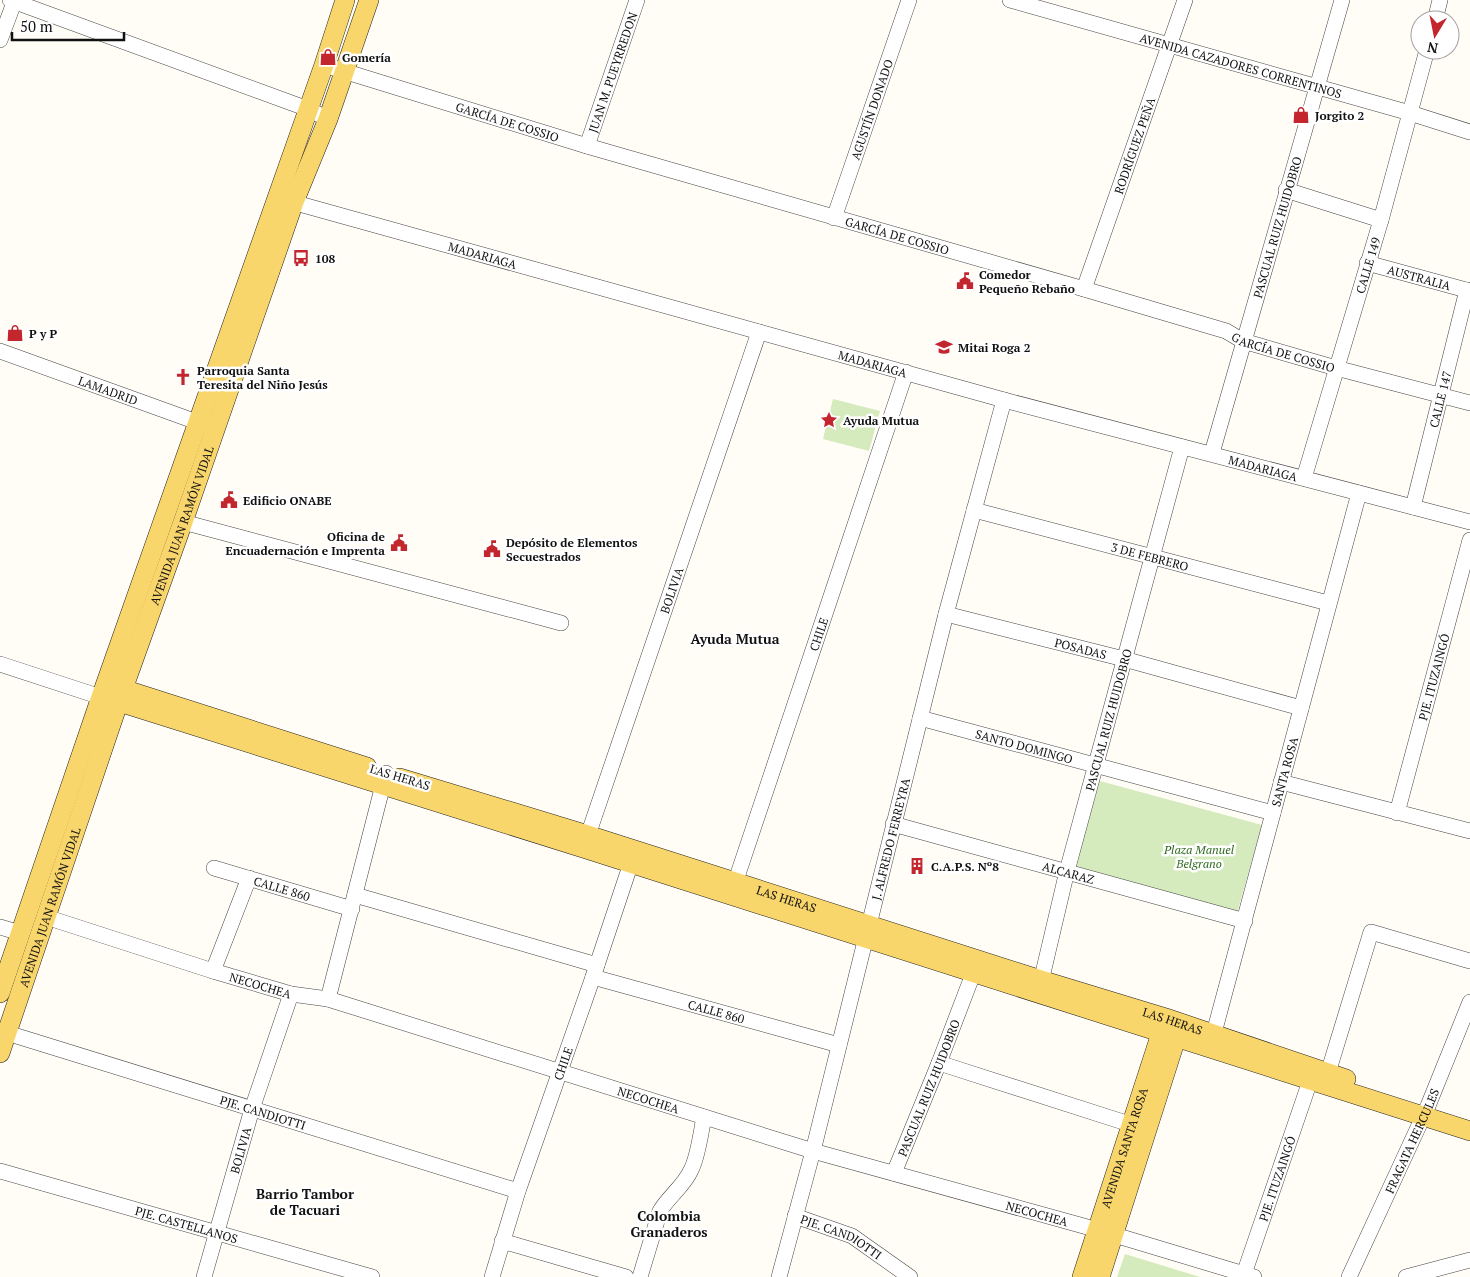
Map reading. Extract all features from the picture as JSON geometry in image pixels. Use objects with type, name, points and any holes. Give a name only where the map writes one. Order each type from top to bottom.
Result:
[{"type":"main road","name":"AVENIDA JUAN RAMÓN VIDAL","points":[[0,993],[101,697],[324,65],[345,0]]},
{"type":"main road","name":"AVENIDA JUAN RAMÓN VIDAL","points":[[0,1053],[121,696],[294,202],[328,119],[369,0]]},
{"type":"main road","name":"LAS HERAS","points":[[121,696],[1039,987],[1328,1073],[1426,1111],[1470,1131]]},
{"type":"main road","name":"LAS HERAS","points":[[868,932],[973,974],[1039,987]]},
{"type":"main road","name":"AVENIDA SANTA ROSA","points":[[1082,1277],[1106,1232],[1172,1028]]},
{"type":"main road","name":"LAS HERAS","points":[[1212,1040],[1310,1081],[1426,1111],[1470,1119]]},
{"type":"main road","name":"AVENIDA SANTA ROSA","points":[[1100,1277],[1106,1232]]},
{"type":"street","points":[[0,40],[13,0],[308,109],[328,119]]},
{"type":"street","name":"JUAN M. PUEYRREDON","points":[[587,146],[637,0]]},
{"type":"street","name":"AGUSTÍN DONADO","points":[[834,218],[909,0]]},
{"type":"street","name":"AVENIDA CAZADORES CORRENTINOS","points":[[1010,0],[1317,86],[1470,132]]},
{"type":"street","name":"RODRÍGUEZ PEÑA","points":[[1084,289],[1185,0]]},
{"type":"street","name":"PASCUAL RUIZ HUIDOBRO","points":[[1212,454],[1286,190],[1342,0]]},
{"type":"street","name":"CALLE 149","points":[[1304,478],[1381,220],[1424,60]]},
{"type":"street","name":"GARCÍA DE COSSIO","points":[[324,65],[587,146],[1084,289],[1226,332],[1243,341],[1336,368],[1470,403]]},
{"type":"street","points":[[1286,190],[1381,220]]},
{"type":"street","name":"MADARIAGA","points":[[276,198],[1004,400],[1470,522]]},
{"type":"street","name":"AUSTRALIA","points":[[1367,263],[1468,291]]},
{"type":"street","name":"CALLE 147","points":[[1413,507],[1468,291]]},
{"type":"street","name":"BOLIVIA","points":[[585,842],[759,332]]},
{"type":"street","name":"LAMADRID","points":[[0,351],[216,428]]},
{"type":"street","name":"CHILE","points":[[733,890],[906,372]]},
{"type":"street","name":"J. ALFREDO FERREYRA","points":[[779,1277],[840,1045],[946,614],[1004,400]]},
{"type":"street","name":"PASCUAL RUIZ HUIDOBRO","points":[[1039,987],[1067,871],[1182,447]]},
{"type":"street","name":"SANTA ROSA","points":[[1212,1040],[1359,493]]},
{"type":"street","name":"3 DE FEBRERO","points":[[974,510],[1328,603]]},
{"type":"street","points":[[183,522],[561,622]]},
{"type":"street","name":"PJE. ITUZAINGÓ","points":[[1397,813],[1470,540]]},
{"type":"street","name":"POSADAS","points":[[946,614],[1124,659],[1301,708]]},
{"type":"street","points":[[0,664],[101,697],[121,696]]},
{"type":"street","name":"SANTO DOMINGO","points":[[920,718],[1273,813]]},
{"type":"street","points":[[328,999],[385,780]]},
{"type":"street","points":[[1281,782],[1470,832]]},
{"type":"street","name":"ALCARAZ","points":[[893,824],[1245,922]]},
{"type":"street","name":"CHILE","points":[[492,1277],[518,1191],[595,971],[632,857]]},
{"type":"street","name":"CALLE 860","points":[[214,868],[248,878],[353,902],[595,971],[840,1045]]},
{"type":"street","points":[[213,971],[248,878]]},
{"type":"street","name":"NECOCHEA","points":[[46,917],[291,994],[328,999],[813,1152],[1106,1232],[1249,1276]]},
{"type":"street","points":[[0,927],[20,934]]},
{"type":"street","points":[[1328,1073],[1371,932],[1470,961]]},
{"type":"street","name":"PASCUAL RUIZ HUIDOBRO","points":[[894,1173],[973,974]]},
{"type":"street","name":"BOLIVIA","points":[[204,1277],[252,1109],[291,994]]},
{"type":"street","name":"FRAGATA HERCULES","points":[[1349,1277],[1426,1111],[1470,1002]]},
{"type":"street","name":"PJE. CANDIOTTI","points":[[7,1033],[518,1191]]},
{"type":"street","points":[[939,1063],[1140,1127]]},
{"type":"street","name":"PJE. ITUZAINGÓ","points":[[1249,1276],[1310,1081]]},
{"type":"street","points":[[640,1277],[660,1211],[666,1201],[684,1182],[692,1169],[704,1117]]},
{"type":"street","name":"PJE. CASTELLANOS","points":[[0,1171],[372,1277]]},
{"type":"street","name":"PJE. CANDIOTTI","points":[[795,1216],[852,1236],[910,1277]]},
{"type":"street","points":[[502,1241],[626,1277]]},
{"type":"street","points":[[1406,1277],[1470,1260]]},
{"type":"green space","points":[[833,399],[880,411],[869,451],[823,439]]},
{"type":"green space","name":"Plaza Manuel Belgrano","points":[[1100,781],[1262,825],[1237,913],[1073,868]]},
{"type":"green space","points":[[1125,1254],[1200,1277],[1117,1277]]},
{"type":"place","name":"Gomería","points":[[328,57]]},
{"type":"place","name":"Jorgito 2","points":[[1301,115]]},
{"type":"place","name":"108","points":[[301,258]]},
{"type":"place","name":"Comedor Pequeño Rebaño","points":[[965,281]]},
{"type":"place","name":"P y P","points":[[15,333]]},
{"type":"place","name":"Mitai Roga 2","points":[[944,347]]},
{"type":"place","name":"Parroquia Santa Teresita del Niño Jesús","points":[[183,377]]},
{"type":"place","name":"Ayuda Mutua","points":[[829,420]]},
{"type":"place","name":"Edificio ONABE","points":[[229,500]]},
{"type":"place","name":"Oficina de Encuadernación e Imprenta","points":[[399,543]]},
{"type":"place","name":"Depósito de Elementos Secuestrados","points":[[492,549]]},
{"type":"place","name":"C.A.P.S. Nº8","points":[[917,866]]},
{"type":"district","name":"Ayuda Mutua","points":[[735,638]]},
{"type":"district","name":"Barrio Tambor de Tacuari","points":[[305,1202]]},
{"type":"district","name":"Colombia Granaderos","points":[[669,1224]]}]
